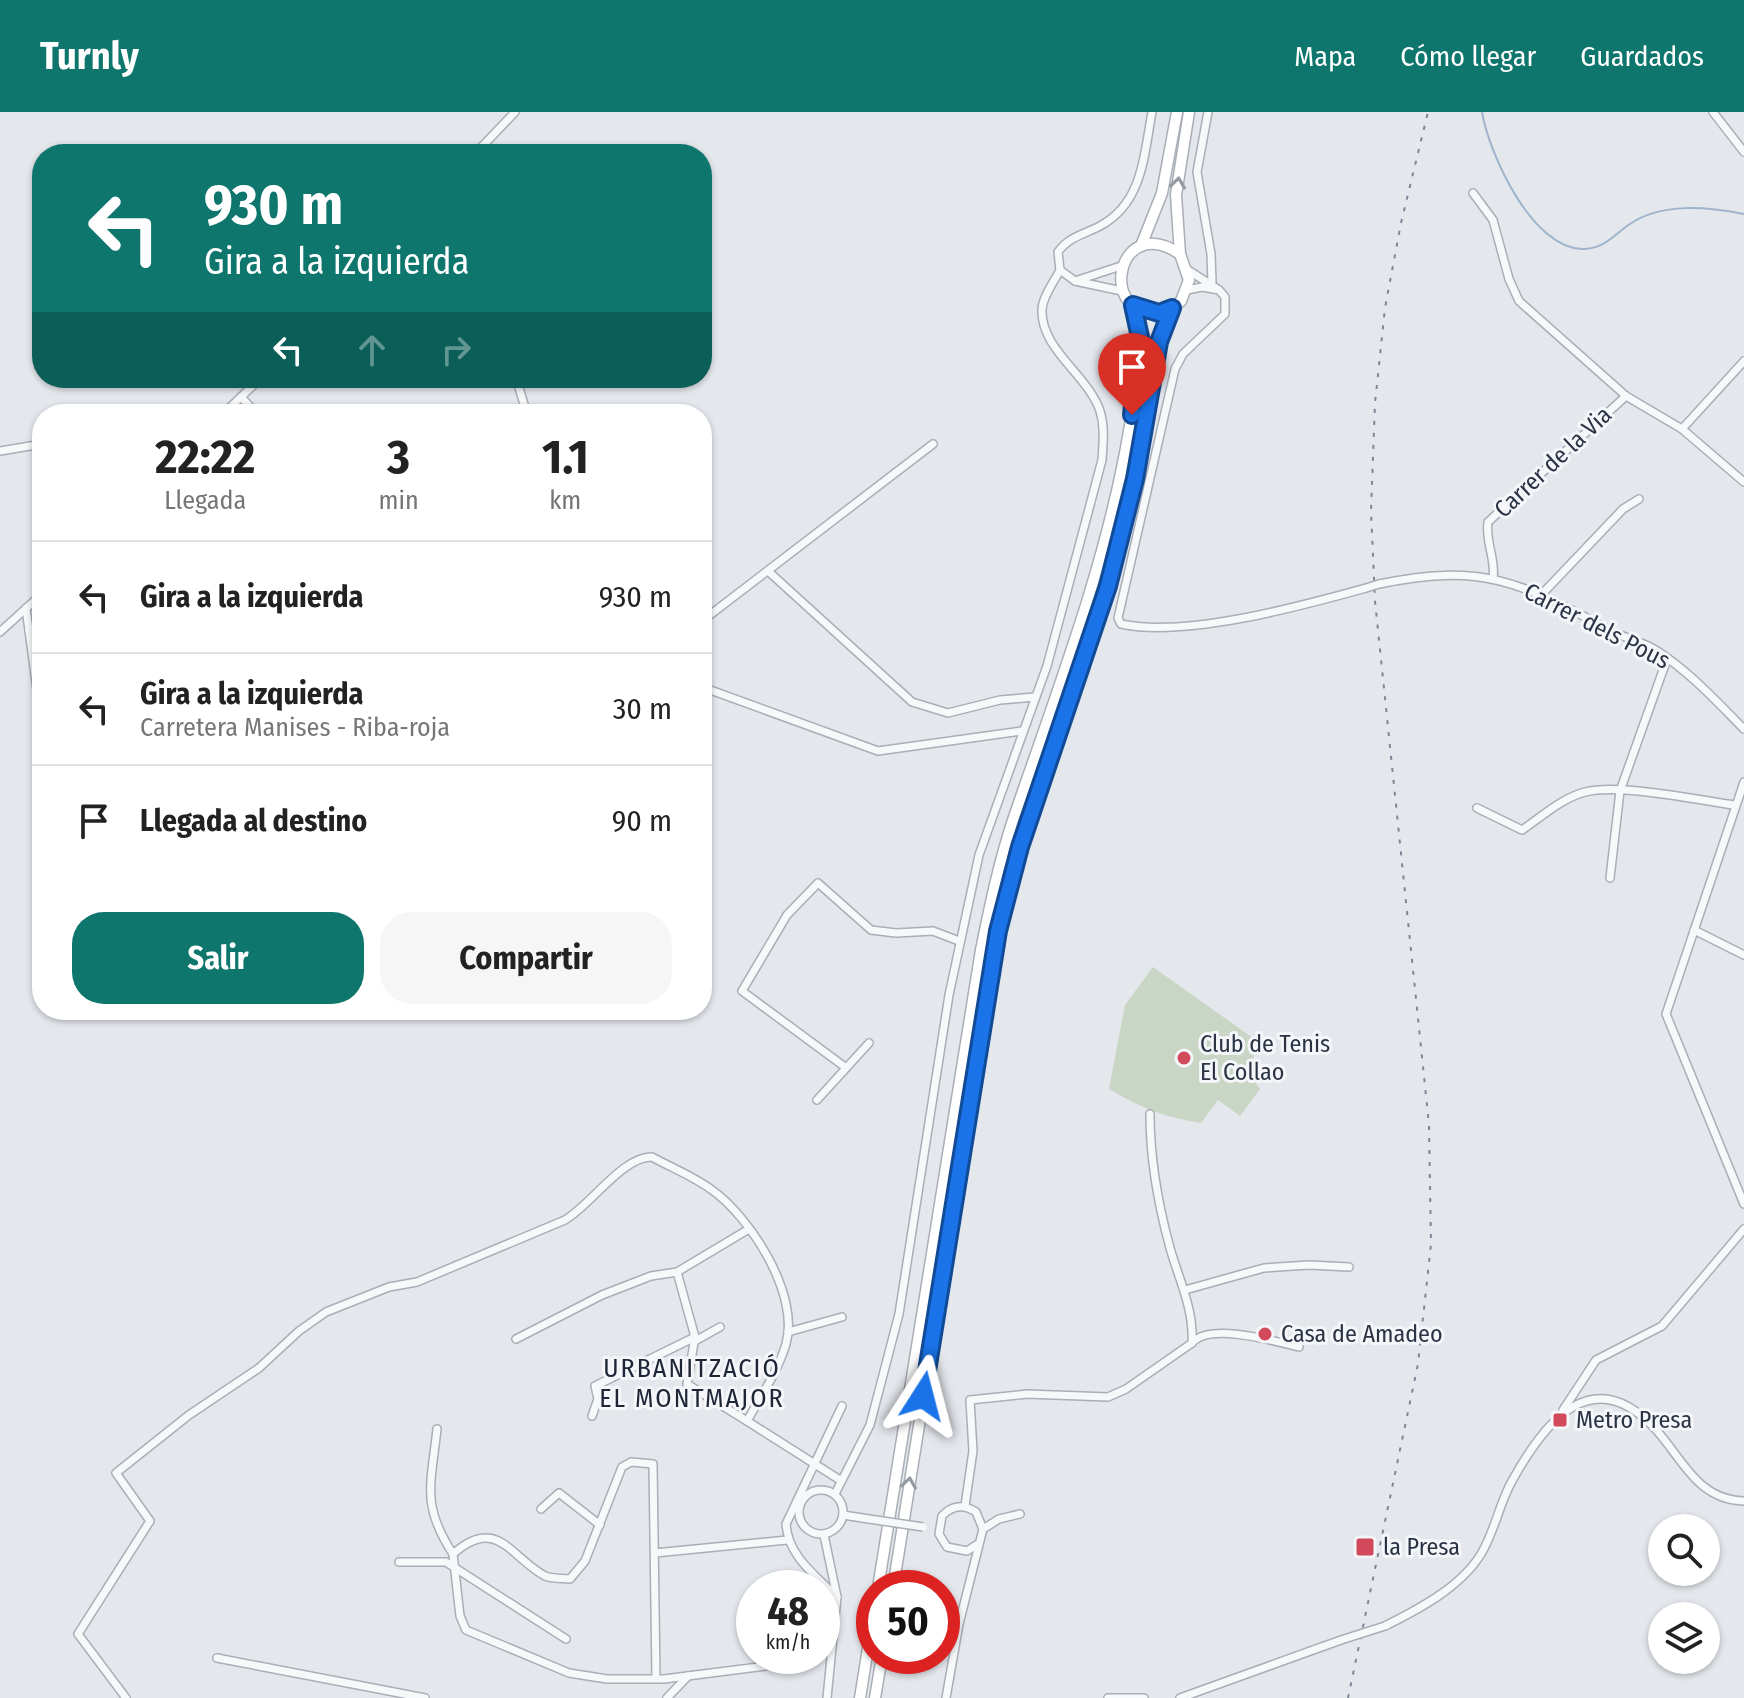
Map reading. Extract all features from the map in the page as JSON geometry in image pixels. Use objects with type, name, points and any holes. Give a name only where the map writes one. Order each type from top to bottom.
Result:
[{"type":"main road","points":[[1141,246],[1162,193],[1177,112]]},
{"type":"main road","points":[[896,1570],[998,931],[1023,838],[1102,611],[1135,479],[1159,342],[1172,308],[1187,290],[1188,270],[1180,254],[1176,195],[1189,112]]},
{"type":"main road","points":[[881,1570],[981,950],[1001,860],[1059,695],[1118,492],[1139,350],[1138,322],[1133,305],[1122,291],[1121,266],[1129,254],[1141,246],[1168,246],[1180,254]]},
{"type":"main road","points":[[1133,305],[1159,313],[1172,308]]},
{"type":"main road","points":[[860,1698],[864,1674]]},
{"type":"main road","points":[[875,1698],[879,1674]]},
{"type":"street","points":[[835,1494],[819,1490],[811,1492],[800,1503],[799,1519],[812,1533],[824,1535],[837,1528],[843,1515],[835,1494],[870,1425],[899,1314],[959,941],[987,830],[1047,666],[1099,480],[1104,433],[1100,410],[1089,389],[1042,325],[1043,301],[1060,270],[1058,252],[1063,244],[1112,219],[1130,200],[1141,170],[1152,112]]},
{"type":"street","points":[[1208,112],[1197,172],[1211,254],[1212,282]]},
{"type":"street","points":[[1713,112],[1744,152]]},
{"type":"street","points":[[484,144],[510,113]]},
{"type":"street","points":[[1473,193],[1493,220],[1509,279],[1519,301],[1626,396],[1682,429],[1744,482]]},
{"type":"street","points":[[1075,281],[1121,266]]},
{"type":"street","points":[[1060,270],[1075,281],[1122,291]]},
{"type":"street","points":[[1188,270],[1212,282],[1219,290]]},
{"type":"street","points":[[1187,290],[1202,287],[1219,290]]},
{"type":"street","name":"Carrer dels Pous","points":[[1219,290],[1225,297],[1225,314],[1183,354],[1175,369],[1118,618],[1121,624],[1195,623],[1289,609],[1379,584],[1449,574],[1493,578],[1543,593],[1667,659],[1744,729]]},
{"type":"street","points":[[1682,429],[1744,361]]},
{"type":"street","points":[[234,404],[250,388]]},
{"type":"street","name":"Carrer de la Via","points":[[1493,578],[1494,569],[1485,540],[1488,522],[1626,396]]},
{"type":"street","points":[[241,397],[248,404]]},
{"type":"street","points":[[712,613],[933,444]]},
{"type":"street","points":[[0,451],[32,446]]},
{"type":"street","points":[[1543,593],[1623,509],[1639,499]]},
{"type":"street","points":[[768,571],[912,702],[948,713],[1000,700],[1035,697]]},
{"type":"street","points":[[0,632],[32,603]]},
{"type":"street","points":[[26,608],[32,652]]},
{"type":"street","points":[[1610,878],[1620,791],[1667,659]]},
{"type":"street","points":[[712,691],[878,751],[1022,731]]},
{"type":"street","points":[[1744,782],[1666,1014],[1744,1204]]},
{"type":"street","points":[[1477,808],[1522,830],[1552,808],[1586,791],[1620,791],[1734,805]]},
{"type":"street","points":[[845,1067],[742,991],[799,901],[818,883],[871,930],[896,933],[933,931],[959,941]]},
{"type":"street","points":[[1694,930],[1744,955]]},
{"type":"street","points":[[817,1100],[869,1043]]},
{"type":"street","points":[[1150,1114],[1150,1149],[1158,1193],[1193,1325],[1192,1343]]},
{"type":"street","points":[[126,1698],[78,1634],[150,1521],[116,1473],[189,1415],[259,1368],[299,1331],[326,1312],[474,1259],[565,1220],[580,1211],[631,1161],[652,1157],[714,1192],[749,1229],[777,1274],[788,1332],[778,1364],[747,1421]]},
{"type":"street","points":[[516,1339],[602,1295],[651,1276],[677,1272],[749,1229]]},
{"type":"street","points":[[1180,1698],[1385,1626],[1432,1599],[1460,1578],[1481,1554],[1506,1490],[1530,1445],[1560,1415],[1596,1360],[1662,1326],[1744,1229]]},
{"type":"street","points":[[1185,1290],[1264,1268],[1309,1265],[1349,1267]]},
{"type":"street","points":[[677,1272],[695,1339],[687,1384],[840,1480]]},
{"type":"street","points":[[788,1332],[842,1317]]},
{"type":"street","points":[[592,1416],[598,1399],[595,1386],[720,1327]]},
{"type":"street","points":[[965,1506],[973,1451],[970,1400],[1027,1394],[1108,1397],[1139,1381],[1192,1343],[1198,1335],[1213,1332],[1299,1347]]},
{"type":"street","points":[[1560,1415],[1590,1399],[1612,1402],[1633,1411],[1658,1433],[1700,1486],[1725,1499],[1744,1501]]},
{"type":"street","points":[[810,1570],[794,1554],[787,1540],[788,1514],[814,1471],[813,1464],[842,1406]]},
{"type":"street","points":[[437,1429],[430,1493],[434,1525],[453,1554],[460,1616],[466,1630],[569,1673],[607,1679],[656,1679],[736,1670]]},
{"type":"street","points":[[453,1554],[476,1539],[495,1539],[522,1555],[546,1577],[570,1579],[585,1561],[622,1467],[631,1462],[653,1464],[656,1679]]},
{"type":"street","points":[[541,1509],[559,1493],[600,1525]]},
{"type":"street","points":[[978,1544],[967,1551],[956,1551],[943,1543],[938,1529],[946,1512],[965,1506],[976,1512],[983,1529]]},
{"type":"street","points":[[946,1698],[983,1529],[999,1519],[1020,1514]]},
{"type":"street","points":[[843,1515],[938,1529]]},
{"type":"street","points":[[824,1535],[831,1570]]},
{"type":"street","points":[[655,1553],[787,1540]]},
{"type":"street","points":[[399,1562],[446,1562],[566,1639]]},
{"type":"street","points":[[217,1658],[425,1698]]},
{"type":"street","points":[[827,1698],[830,1674]]},
{"type":"street","points":[[667,1698],[689,1675]]},
{"type":"street","points":[[1108,1698],[1144,1698]]},
{"type":"green space","name":"Club de Tenis El Collao","points":[[1153,967],[1260,1043],[1247,1072],[1260,1089],[1240,1116],[1218,1100],[1201,1123],[1188,1121],[1153,1111],[1109,1089],[1125,1005]]},
{"type":"waterway","points":[[1482,112],[1494,151],[1516,196],[1546,233],[1564,245],[1582,249],[1597,247],[1643,217],[1671,209],[1701,208],[1744,214]]},
{"type":"railway","points":[[1348,1698],[1418,1364],[1431,1244],[1429,1125],[1375,601],[1371,511],[1375,403],[1385,308],[1401,223],[1428,112]]},
{"type":"place","name":"Club de Tenis El Collao","points":[[1184,1058]]},
{"type":"place","name":"Casa de Amadeo","points":[[1265,1334]]},
{"type":"place","name":"Metro Presa","points":[[1560,1420]]},
{"type":"place","name":"la Presa","points":[[1365,1547]]},
{"type":"district","name":"URBANITZACIÓ EL MONTMAJOR","points":[[692,1383]]},
{"type":"route","points":[[923,1396],[998,931],[1020,847],[1102,611],[1135,479],[1159,342],[1172,308],[1159,313],[1145,312],[1133,305],[1140,337],[1132,415]]}]
